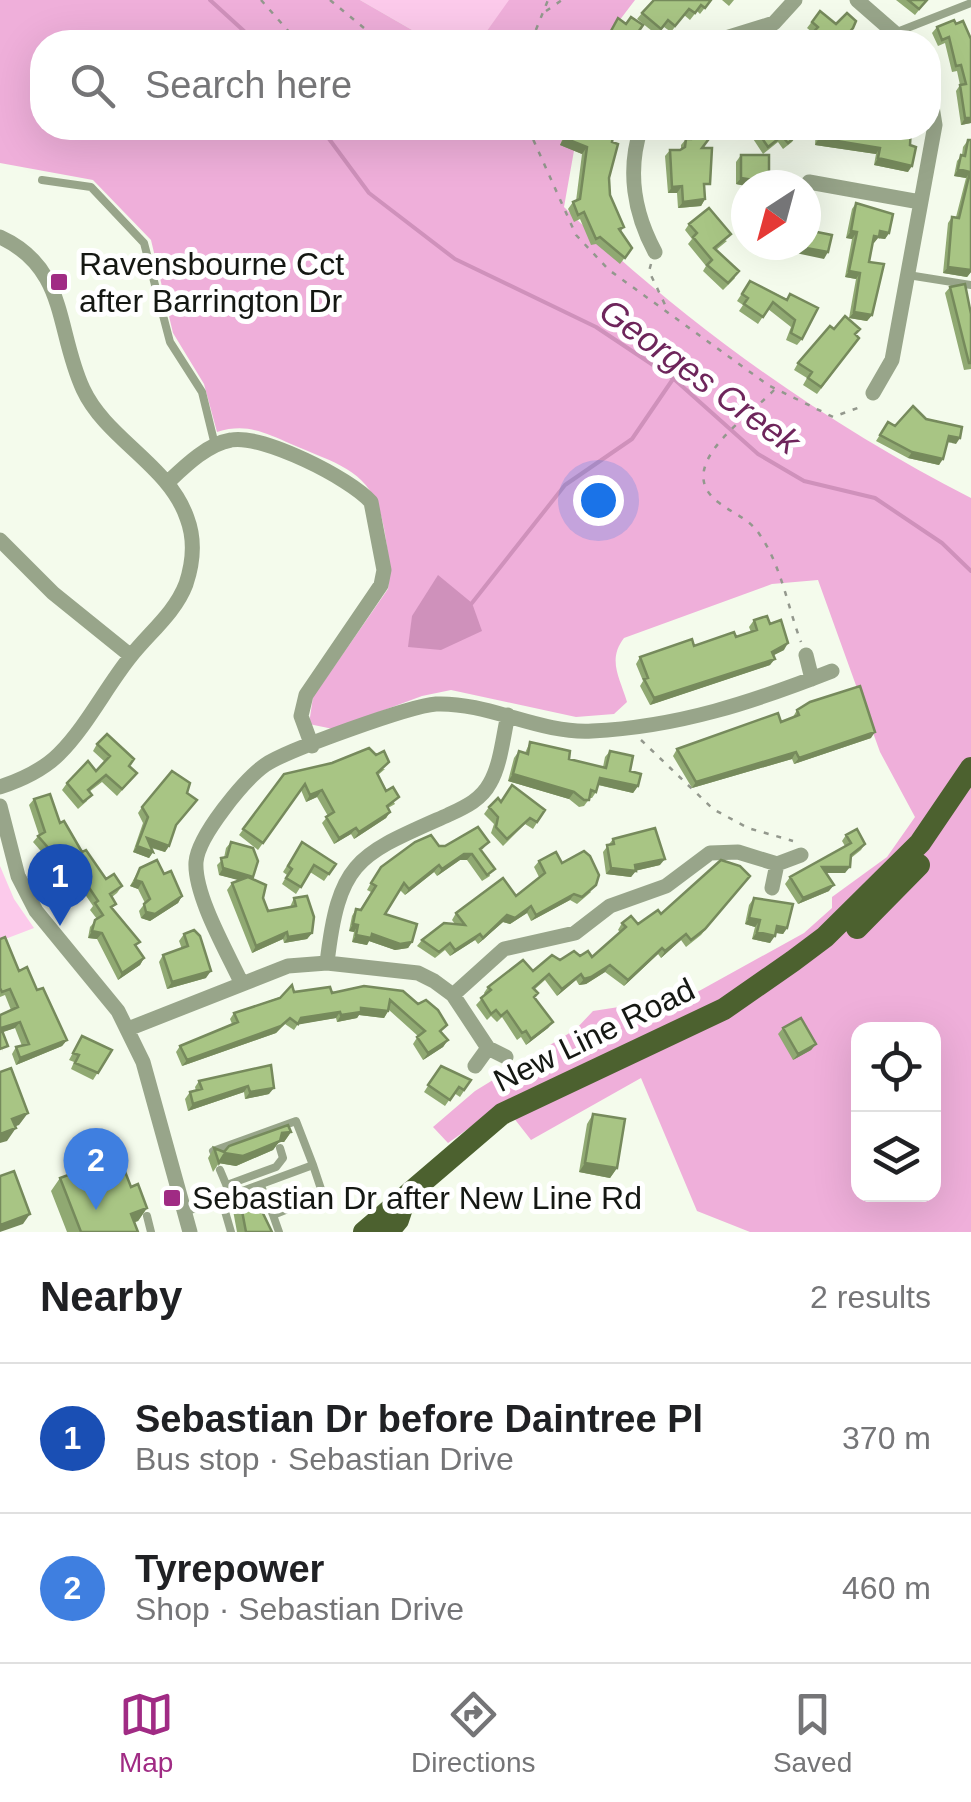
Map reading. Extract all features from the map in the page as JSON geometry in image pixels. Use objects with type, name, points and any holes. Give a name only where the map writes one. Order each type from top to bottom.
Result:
[{"type":"main road","name":"New Line Road","points":[[364,1232],[386,1210],[404,1202],[502,1114],[565,1080],[724,1009],[794,962],[862,902],[920,843],[971,768]]},
{"type":"main road","name":"New Line Road","points":[[724,1009],[740,1008],[780,986],[854,931],[931,851],[971,795]]},
{"type":"main road","name":"New Line Road","points":[[388,1232],[398,1220],[404,1202]]},
{"type":"street","points":[[752,30],[774,23],[796,0]]},
{"type":"street","points":[[857,0],[893,30]]},
{"type":"street","points":[[637,140],[634,190],[641,225],[656,252]]},
{"type":"street","points":[[873,393],[892,360],[932,140]]},
{"type":"street","points":[[821,184],[920,202]]},
{"type":"street","points":[[0,237],[29,255],[54,285],[77,376],[88,400],[167,483],[186,515],[192,556],[175,606],[131,656],[60,753],[28,777],[0,787]]},
{"type":"street","points":[[167,483],[216,445],[251,440],[340,478],[371,502],[384,570],[381,586],[302,706],[305,732],[312,746]]},
{"type":"street","points":[[4,551],[131,656]]},
{"type":"street","points":[[806,655],[812,679]]},
{"type":"street","points":[[240,982],[198,878],[199,849],[255,772],[272,760],[432,704],[508,715],[570,730],[630,728],[739,707],[832,671]]},
{"type":"street","points":[[327,963],[332,911],[346,879],[373,849],[473,803],[490,783],[508,715]]},
{"type":"street","points":[[0,806],[18,876],[36,912],[100,988],[128,1029],[154,1099],[190,1232]]},
{"type":"street","points":[[453,995],[504,949],[575,933],[610,906],[666,886],[710,853],[738,852],[777,864],[800,855]]},
{"type":"street","points":[[772,888],[777,864]]},
{"type":"street","points":[[128,1029],[288,966],[327,963],[418,974],[453,995],[488,1048],[506,1057]]},
{"type":"street","points":[[475,1066],[488,1048]]},
{"type":"lane","points":[[915,30],[971,3]]},
{"type":"lane","points":[[42,180],[91,188],[144,243],[170,342],[202,392],[216,445]]},
{"type":"lane","points":[[908,275],[971,285]]},
{"type":"lane","points":[[215,1155],[213,1151],[296,1121],[322,1195],[273,1215]]},
{"type":"lane","points":[[226,1186],[276,1167],[284,1158],[280,1148]]},
{"type":"lane","points":[[185,1212],[313,1165]]},
{"type":"lane","points":[[220,1170],[232,1232]]},
{"type":"lane","points":[[261,1186],[279,1232]]},
{"type":"lane","points":[[147,1216],[152,1232]]},
{"type":"path","points":[[261,0],[287,30]]},
{"type":"path","points":[[330,0],[366,30]]},
{"type":"path","points":[[537,30],[548,0]]},
{"type":"path","points":[[545,12],[562,0]]},
{"type":"path","points":[[533,140],[576,235],[608,270],[775,389],[834,417],[862,409],[873,393]]},
{"type":"path","points":[[656,252],[649,271],[669,313]]},
{"type":"path","points":[[775,389],[752,415],[709,450],[702,467],[706,488],[716,501],[750,522],[762,537],[806,655]]},
{"type":"path","points":[[630,728],[713,810],[748,828],[782,835],[796,843],[800,855]]},
{"type":"shaded area","points":[[0,0],[360,0],[412,30],[30,30],[30,140],[576,140],[564,207],[609,249],[757,368],[862,437],[971,498],[971,1232],[750,1232],[697,1211],[641,1078],[531,1140],[503,1104],[448,1143],[433,1127],[475,1091],[576,1029],[593,1011],[690,996],[804,933],[832,908],[832,897],[887,857],[915,817],[880,752],[818,580],[772,584],[624,638],[616,662],[627,702],[614,714],[576,717],[451,690],[422,696],[333,729],[309,724],[313,697],[388,589],[389,568],[380,513],[365,484],[341,466],[255,430],[217,432],[204,384],[173,333],[151,240],[93,180],[0,163]]},
{"type":"shaded area","points":[[360,0],[510,0],[488,30],[412,30]]},
{"type":"shaded area","points":[[509,0],[635,0],[612,30],[488,30]]},
{"type":"shaded area","points":[[438,575],[472,603],[482,631],[441,650],[408,647],[412,616]]},
{"type":"shaded area","points":[[0,866],[14,899],[34,928],[0,941]]},
{"type":"building","points":[[654,0],[711,0],[695,13],[689,9],[675,26],[668,20],[661,29],[642,13]]},
{"type":"building","points":[[908,0],[927,0],[919,9]]},
{"type":"building","points":[[820,11],[836,24],[847,13],[856,21],[853,28],[815,30],[818,27],[812,22]]},
{"type":"building","points":[[631,17],[643,25],[640,30],[612,30],[618,18],[626,24]]},
{"type":"building","points":[[963,21],[971,39],[971,118],[965,118],[960,85],[966,84],[961,65],[956,66],[949,37],[942,40],[937,27]]},
{"type":"building","points":[[569,140],[612,140],[618,144],[609,178],[610,195],[624,227],[619,229],[632,248],[625,258],[600,237],[596,239],[584,212],[578,215],[573,202],[580,199],[587,147]]},
{"type":"building","points":[[686,140],[708,140],[702,148],[712,148],[710,184],[704,184],[705,199],[683,202],[682,186],[672,187],[670,150],[685,147]]},
{"type":"building","points":[[831,140],[910,140],[910,145],[916,147],[912,166],[878,158],[880,148]]},
{"type":"building","points":[[971,140],[971,270],[948,267],[952,217],[959,218],[970,172],[958,169]]},
{"type":"building","points":[[741,155],[769,155],[769,170],[741,170]]},
{"type":"building","points":[[856,203],[893,214],[889,233],[880,231],[879,237],[874,236],[869,262],[884,264],[872,315],[854,312],[860,273],[849,271],[857,232],[851,231]]},
{"type":"building","points":[[709,208],[731,234],[714,248],[739,271],[728,283],[707,265],[712,260],[693,237],[697,233],[689,224]]},
{"type":"building","points":[[821,233],[832,235],[828,252],[821,251]]},
{"type":"building","points":[[750,281],[787,300],[790,294],[818,308],[802,339],[791,333],[795,320],[773,302],[763,317],[744,304],[748,298],[742,294]]},
{"type":"building","points":[[965,284],[971,314],[971,363],[950,287]]},
{"type":"building","points":[[845,316],[860,329],[855,334],[859,338],[821,387],[808,378],[812,372],[798,363],[830,326],[834,329]]},
{"type":"building","points":[[913,406],[926,419],[962,427],[960,438],[949,436],[943,459],[912,452],[880,435],[888,422],[895,426]]},
{"type":"building","points":[[767,616],[770,624],[781,620],[788,643],[772,652],[775,659],[654,698],[644,679],[648,678],[640,657],[692,639],[694,646],[734,632],[736,637],[757,630],[754,620]]},
{"type":"building","points":[[860,686],[875,732],[799,758],[796,752],[696,782],[677,749],[778,713],[781,722],[799,715],[797,710],[810,702]]},
{"type":"building","points":[[107,734],[134,759],[129,766],[137,773],[122,789],[106,775],[88,790],[92,795],[83,802],[67,783],[88,761],[96,771],[110,756],[97,744]]},
{"type":"building","points":[[530,742],[570,751],[569,759],[606,768],[610,751],[633,756],[630,771],[641,774],[638,786],[600,778],[596,792],[591,790],[589,800],[584,800],[574,792],[513,774],[519,751],[528,754]]},
{"type":"building","points":[[369,748],[376,755],[384,751],[389,762],[377,773],[386,791],[393,787],[399,797],[387,806],[390,812],[359,832],[356,828],[339,838],[326,817],[334,812],[322,790],[310,795],[305,784],[263,843],[243,829],[284,774],[332,763]]},
{"type":"building","points":[[172,771],[190,783],[187,793],[197,800],[176,825],[169,846],[147,838],[153,852],[137,846],[148,817],[142,807]]},
{"type":"building","points":[[512,785],[545,810],[537,822],[530,818],[507,839],[496,827],[498,817],[489,807],[498,798],[501,802]]},
{"type":"building","points":[[50,794],[60,823],[64,821],[82,852],[86,850],[106,879],[114,874],[122,886],[110,894],[116,904],[111,907],[140,942],[135,945],[144,958],[122,973],[102,933],[92,931],[95,920],[103,915],[95,903],[98,901],[84,880],[79,884],[64,855],[58,859],[38,836],[45,832],[34,799]]},
{"type":"building","points":[[478,827],[489,842],[480,849],[495,869],[487,875],[472,854],[464,854],[442,869],[439,865],[409,889],[404,883],[385,914],[417,924],[412,942],[400,944],[372,934],[371,938],[356,935],[356,909],[361,910],[376,886],[371,883],[381,867],[431,835],[439,846],[445,846]]},
{"type":"building","points":[[655,828],[665,859],[635,865],[636,871],[611,868],[607,845],[614,844],[613,839]]},
{"type":"building","points":[[857,829],[865,844],[851,855],[850,867],[822,867],[834,885],[803,898],[790,877],[851,843],[846,835]]},
{"type":"building","points":[[231,842],[253,848],[258,861],[253,877],[223,868],[221,858],[227,857]]},
{"type":"building","points":[[302,842],[336,864],[329,874],[314,865],[301,887],[286,878],[292,869],[288,866]]},
{"type":"building","points":[[584,851],[599,875],[596,885],[582,897],[574,894],[536,915],[531,906],[515,918],[507,915],[483,938],[480,934],[455,950],[450,943],[439,952],[422,940],[444,923],[465,925],[456,913],[503,878],[516,896],[545,873],[539,861],[556,852],[562,863]]},
{"type":"building","points":[[157,860],[164,874],[171,871],[182,896],[155,914],[146,912],[144,904],[150,899],[142,882],[135,880],[140,868]]},
{"type":"building","points":[[721,860],[740,866],[750,876],[705,929],[691,940],[686,934],[665,951],[662,948],[628,980],[610,965],[591,977],[584,979],[581,974],[562,989],[549,974],[533,988],[538,993],[534,997],[553,1022],[531,1039],[507,1011],[501,1016],[496,1010],[491,1014],[481,998],[491,990],[488,987],[523,960],[533,971],[552,955],[560,960],[574,951],[580,956],[588,951],[592,957],[626,927],[622,923],[631,916],[638,924],[658,910],[661,914]]},
{"type":"building","points":[[248,877],[266,885],[263,898],[268,911],[296,906],[294,898],[307,896],[314,917],[312,933],[288,937],[287,932],[256,946],[232,883]]},
{"type":"building","points":[[754,898],[793,904],[787,928],[777,926],[775,936],[757,932],[760,920],[749,918]]},
{"type":"building","points":[[194,930],[200,936],[211,971],[172,982],[163,955],[188,946],[184,934]]},
{"type":"building","points":[[5,937],[19,971],[27,967],[37,990],[43,988],[67,1040],[20,1058],[16,1047],[29,1044],[20,1022],[1,1028],[8,1046],[0,1049],[0,1015],[18,1007],[10,989],[2,992],[0,988],[0,939]]},
{"type":"building","points":[[292,985],[294,992],[330,987],[332,993],[364,986],[403,991],[418,1004],[426,1000],[438,1010],[447,1025],[440,1031],[448,1040],[428,1053],[417,1037],[425,1031],[390,1000],[388,1011],[361,1008],[361,1012],[301,1018],[298,1024],[290,1018],[281,1026],[187,1060],[180,1046],[238,1022],[234,1013],[280,998]]},
{"type":"building","points":[[801,1018],[816,1044],[798,1054],[783,1028]]},
{"type":"building","points":[[82,1036],[112,1050],[98,1073],[75,1063],[79,1055],[73,1053]]},
{"type":"building","points":[[271,1065],[274,1088],[250,1092],[248,1086],[193,1104],[190,1092],[202,1089],[199,1081]]},
{"type":"building","points":[[441,1066],[471,1080],[464,1090],[459,1087],[450,1100],[428,1085]]},
{"type":"building","points":[[11,1068],[28,1113],[12,1119],[16,1128],[0,1134],[0,1072]]},
{"type":"building","points":[[593,1114],[625,1119],[617,1168],[585,1163]]},
{"type":"building","points":[[288,1125],[291,1132],[282,1133],[280,1141],[243,1156],[225,1153],[219,1163],[214,1148],[224,1152],[229,1146]]},
{"type":"building","points":[[119,1156],[131,1187],[138,1184],[147,1208],[131,1214],[138,1232],[81,1232],[60,1178]]},
{"type":"building","points":[[14,1171],[30,1214],[0,1225],[0,1176]]},
{"type":"building","points":[[250,1192],[272,1232],[246,1232],[239,1195]]},
{"type":"waterway","name":"Georges Creek","points":[[210,0],[243,30]]},
{"type":"waterway","name":"Georges Creek","points":[[330,140],[369,193],[455,259],[596,327],[674,379],[758,454],[804,481],[875,498],[942,543],[971,571]]},
{"type":"waterway","points":[[472,603],[565,485],[632,439],[673,379]]},
{"type":"place","name":"Ravensbourne Cct after Barrington Dr","points":[[59,282]]},
{"type":"place","name":"Sebastian Dr before Daintree Pl","points":[[60,926]]},
{"type":"place","name":"Sebastian Dr after New Line Rd","points":[[172,1198]]},
{"type":"place","name":"Tyrepower","points":[[96,1210]]}]
